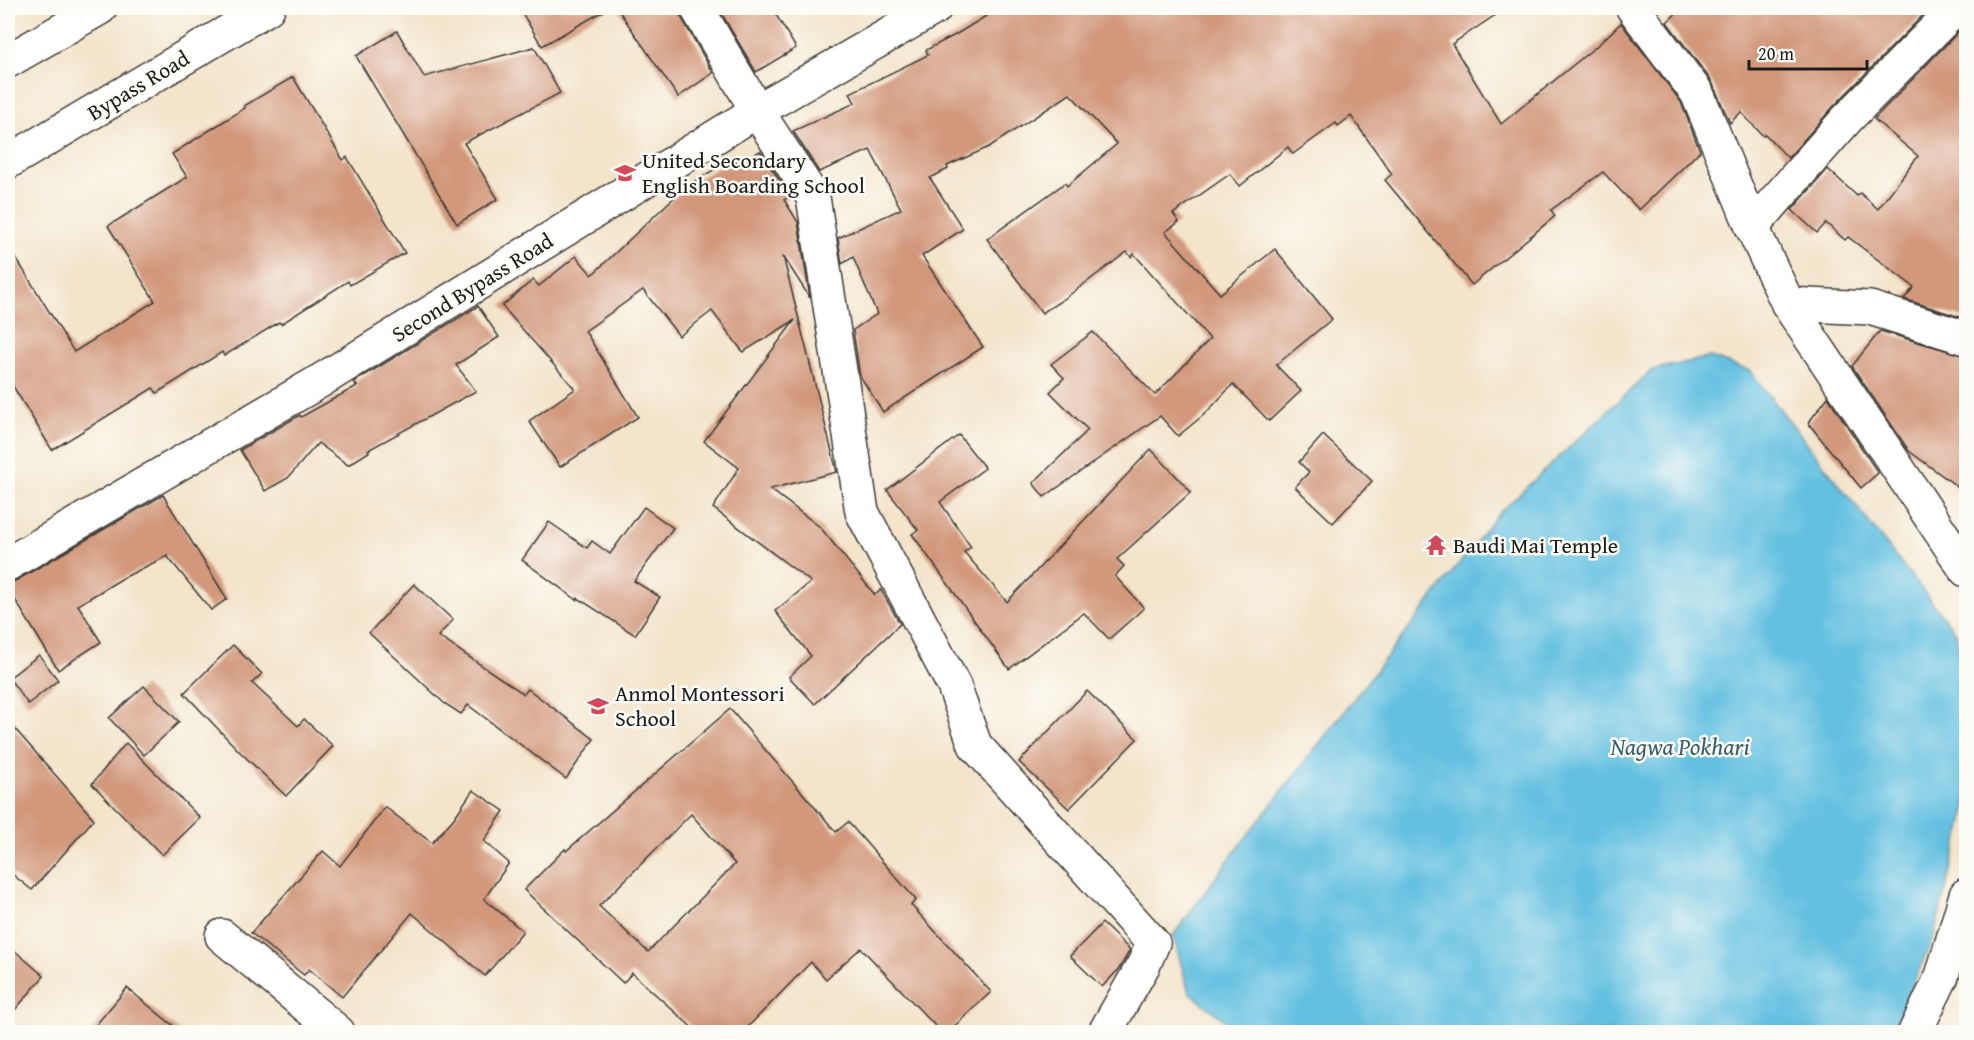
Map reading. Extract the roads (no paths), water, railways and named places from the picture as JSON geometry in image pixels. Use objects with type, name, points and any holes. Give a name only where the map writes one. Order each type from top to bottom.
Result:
[{"type":"street","points":[[8,61],[100,8]]},
{"type":"street","name":"Bypass Road","points":[[8,162],[268,8]]},
{"type":"street","points":[[697,8],[757,111],[813,196],[862,512],[954,686],[975,745],[1153,943],[1144,964],[1105,1032]]},
{"type":"street","name":"Second Bypass Road","points":[[8,564],[320,381],[757,111],[935,8]]},
{"type":"street","points":[[1634,8],[1697,93],[1752,227],[1788,304],[1966,570]]},
{"type":"street","points":[[1752,227],[1846,120],[1956,8]]},
{"type":"street","points":[[1788,304],[1870,308],[1966,338]]},
{"type":"street","points":[[1915,1032],[1942,976],[1966,895]]},
{"type":"street","points":[[222,936],[338,1032]]},
{"type":"water","name":"Nagwa Pokhari","points":[[1710,357],[1750,371],[1956,633],[1966,697],[1966,810],[1933,939],[1891,1032],[1239,1032],[1189,992],[1173,936],[1233,854],[1497,515],[1652,370]]},
{"type":"place","name":"United Secondary English Boarding School","points":[[625,173]]},
{"type":"place","name":"Baudi Mai Temple","points":[[1436,545]]},
{"type":"place","name":"Anmol Montessori School","points":[[598,706]]}]
